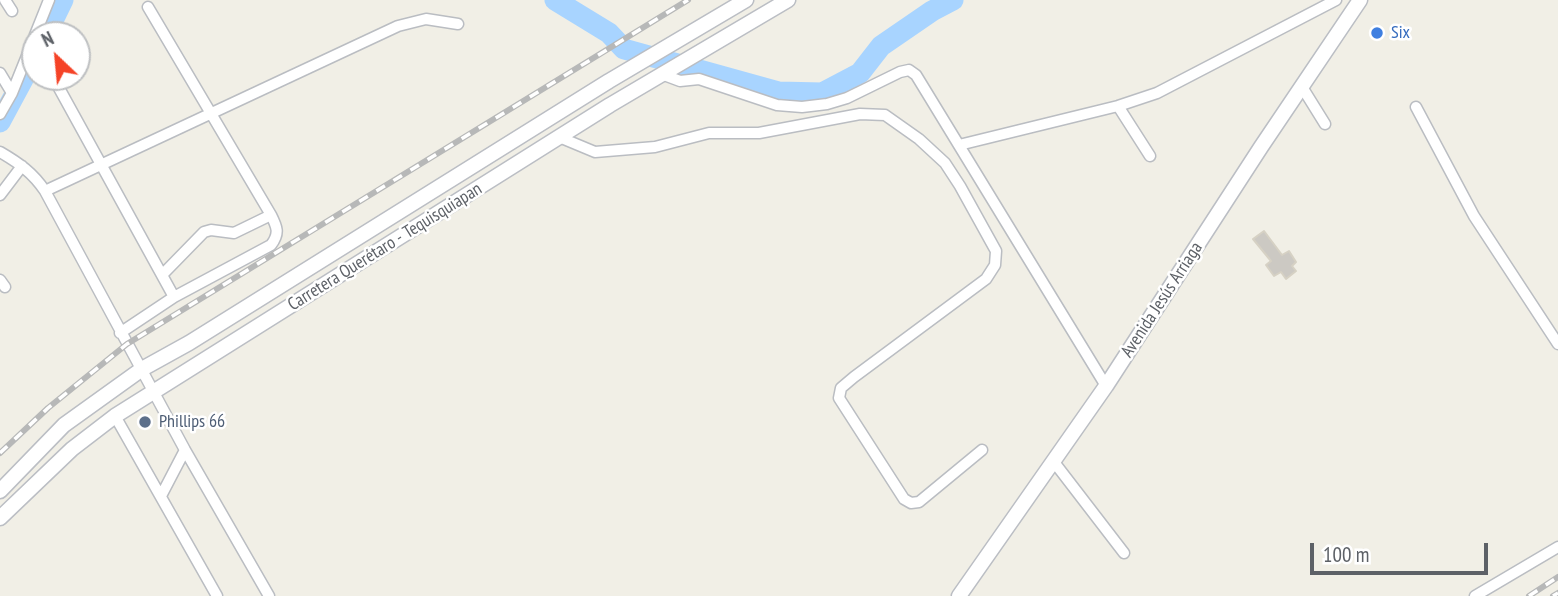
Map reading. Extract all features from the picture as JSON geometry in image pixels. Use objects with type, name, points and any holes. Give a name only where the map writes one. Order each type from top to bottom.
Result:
[{"type":"main road","name":"Carretera Querétaro - Tequisquiapan","points":[[0,491],[64,425],[142,369],[189,343],[746,0]]},
{"type":"main road","name":"Carretera Querétaro - Tequisquiapan","points":[[0,518],[72,449],[153,391],[559,137],[788,0]]},
{"type":"main road","name":"Avenida Jesús Arriaga","points":[[959,596],[1106,386],[1360,0]]},
{"type":"street","points":[[5,0],[12,11]]},
{"type":"street","points":[[41,21],[49,0]]},
{"type":"street","points":[[959,145],[1118,106],[1157,93],[1336,0]]},
{"type":"street","points":[[120,332],[174,297],[271,244],[277,236],[278,228],[148,7]]},
{"type":"street","points":[[45,191],[398,26],[426,19],[458,24]]},
{"type":"street","points":[[666,73],[680,81],[699,79],[777,105],[802,107],[847,98],[909,70],[916,75],[1106,386]]},
{"type":"street","points":[[0,114],[21,71]]},
{"type":"street","points":[[0,73],[12,93]]},
{"type":"street","points":[[1302,87],[1325,124]]},
{"type":"street","points":[[62,91],[174,297]]},
{"type":"street","points":[[1118,106],[1150,156]]},
{"type":"street","points":[[1416,107],[1474,216],[1558,344]]},
{"type":"street","points":[[559,137],[595,152],[655,147],[709,134],[759,133],[860,114],[885,115],[898,123],[945,163],[996,251],[995,265],[986,279],[841,388],[839,398],[904,499],[911,503],[919,502],[982,450]]},
{"type":"street","points":[[0,152],[36,176],[185,450],[269,596]]},
{"type":"street","points":[[0,195],[20,164]]},
{"type":"street","points":[[162,275],[204,232],[211,230],[234,233],[271,215]]},
{"type":"street","points":[[116,416],[217,596]]},
{"type":"street","points":[[160,496],[185,450]]},
{"type":"street","points":[[1054,462],[1124,553]]},
{"type":"street","points":[[1475,596],[1558,547]]},
{"type":"building","points":[[1264,231],[1282,255],[1289,251],[1296,262],[1292,266],[1296,271],[1286,279],[1281,272],[1274,276],[1266,265],[1271,261],[1253,239]]},
{"type":"waterway","points":[[53,21],[63,0]]},
{"type":"waterway","points":[[555,0],[609,33],[624,49],[779,92],[822,93],[860,73],[881,46],[953,0]]},
{"type":"waterway","points":[[0,122],[21,83]]},
{"type":"railway","points":[[0,453],[48,408],[127,344],[688,0]]},
{"type":"railway","points":[[1529,596],[1558,577]]},
{"type":"railway","points":[[1553,596],[1558,593]]},
{"type":"place","name":"Six","points":[[1377,33]]},
{"type":"place","name":"Phillips 66","points":[[145,422]]}]
